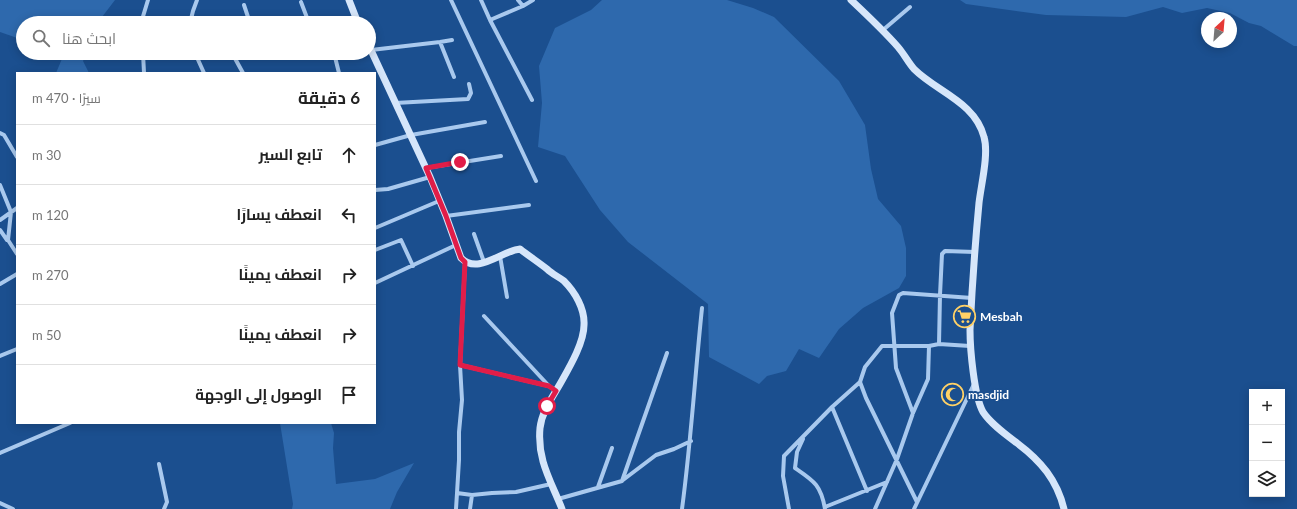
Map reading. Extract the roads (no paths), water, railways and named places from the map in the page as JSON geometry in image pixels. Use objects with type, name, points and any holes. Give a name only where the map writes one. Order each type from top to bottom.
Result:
[{"type":"street","points":[[143,16],[148,0]]},
{"type":"street","points":[[192,16],[197,0]]},
{"type":"street","points":[[349,0],[355,16]]},
{"type":"street","points":[[450,0],[536,181]]},
{"type":"street","points":[[481,0],[532,100]]},
{"type":"street","points":[[518,0],[523,6]]},
{"type":"street","points":[[490,20],[523,6],[533,0]]},
{"type":"street","points":[[851,0],[883,30],[919,74],[951,95],[979,124],[984,137],[986,151],[979,203],[972,298],[970,346],[975,382],[983,411],[1004,433],[1022,447],[1042,466],[1060,494],[1064,509]]},
{"type":"street","points":[[301,2],[306,16]]},
{"type":"street","points":[[244,5],[248,16]]},
{"type":"street","points":[[883,30],[910,7]]},
{"type":"street","points":[[376,47],[452,40]]},
{"type":"street","points":[[440,42],[454,77]]},
{"type":"street","points":[[143,60],[144,72]]},
{"type":"street","points":[[198,60],[204,72]]},
{"type":"street","points":[[236,60],[242,72]]},
{"type":"street","points":[[336,60],[339,72]]},
{"type":"street","points":[[375,60],[426,168],[446,216],[461,258],[465,262],[473,264],[484,262],[513,250],[520,250],[564,281],[574,293],[582,310],[585,324],[583,334],[569,366],[547,406],[540,426],[542,458],[550,484],[562,509]]},
{"type":"street","points":[[395,103],[468,99],[471,93],[469,84]]},
{"type":"street","points":[[376,145],[411,136],[485,122]]},
{"type":"street","points":[[0,133],[4,134],[16,155]]},
{"type":"street","points":[[426,168],[501,156]]},
{"type":"street","points":[[376,190],[388,189],[430,178]]},
{"type":"street","points":[[0,185],[11,212],[8,240]]},
{"type":"street","points":[[376,228],[439,201]]},
{"type":"street","points":[[446,216],[529,205]]},
{"type":"street","points":[[0,220],[16,209]]},
{"type":"street","points":[[0,230],[16,252]]},
{"type":"street","points":[[474,234],[484,262]]},
{"type":"street","points":[[376,250],[401,240],[413,266]]},
{"type":"street","points":[[376,284],[456,245]]},
{"type":"street","points":[[939,344],[942,254],[945,251],[975,252]]},
{"type":"street","points":[[500,256],[507,297]]},
{"type":"street","points":[[456,509],[459,432],[462,400],[460,365],[465,262]]},
{"type":"street","points":[[0,284],[16,275]]},
{"type":"street","points":[[913,413],[896,368],[892,313],[899,295],[903,293],[972,298]]},
{"type":"street","points":[[682,509],[691,441],[696,362],[702,308]]},
{"type":"street","points":[[484,316],[549,386],[556,391]]},
{"type":"street","points":[[790,509],[783,476],[784,456],[832,407],[860,382],[865,367],[882,346],[929,346],[939,344],[970,346]]},
{"type":"street","points":[[875,509],[897,459],[913,413],[928,379],[929,346]]},
{"type":"street","points":[[0,356],[16,348]]},
{"type":"street","points":[[622,481],[667,353]]},
{"type":"street","points":[[460,365],[549,386]]},
{"type":"street","points":[[860,382],[866,398],[917,502]]},
{"type":"street","points":[[914,509],[975,382]]},
{"type":"street","points":[[832,407],[867,490]]},
{"type":"street","points":[[0,453],[68,424]]},
{"type":"street","points":[[803,438],[797,452],[795,468],[812,480],[821,491],[825,508],[887,482]]},
{"type":"street","points":[[558,499],[622,481],[656,455],[691,441]]},
{"type":"street","points":[[598,488],[612,448]]},
{"type":"street","points":[[159,464],[167,502],[164,509]]},
{"type":"street","points":[[457,493],[472,495],[516,492],[550,484]]},
{"type":"street","points":[[470,509],[472,495]]},
{"type":"street","points":[[0,503],[13,509]]},
{"type":"place","name":"Mesbah","points":[[965,317]]},
{"type":"place","name":"masdjid","points":[[953,395]]}]
